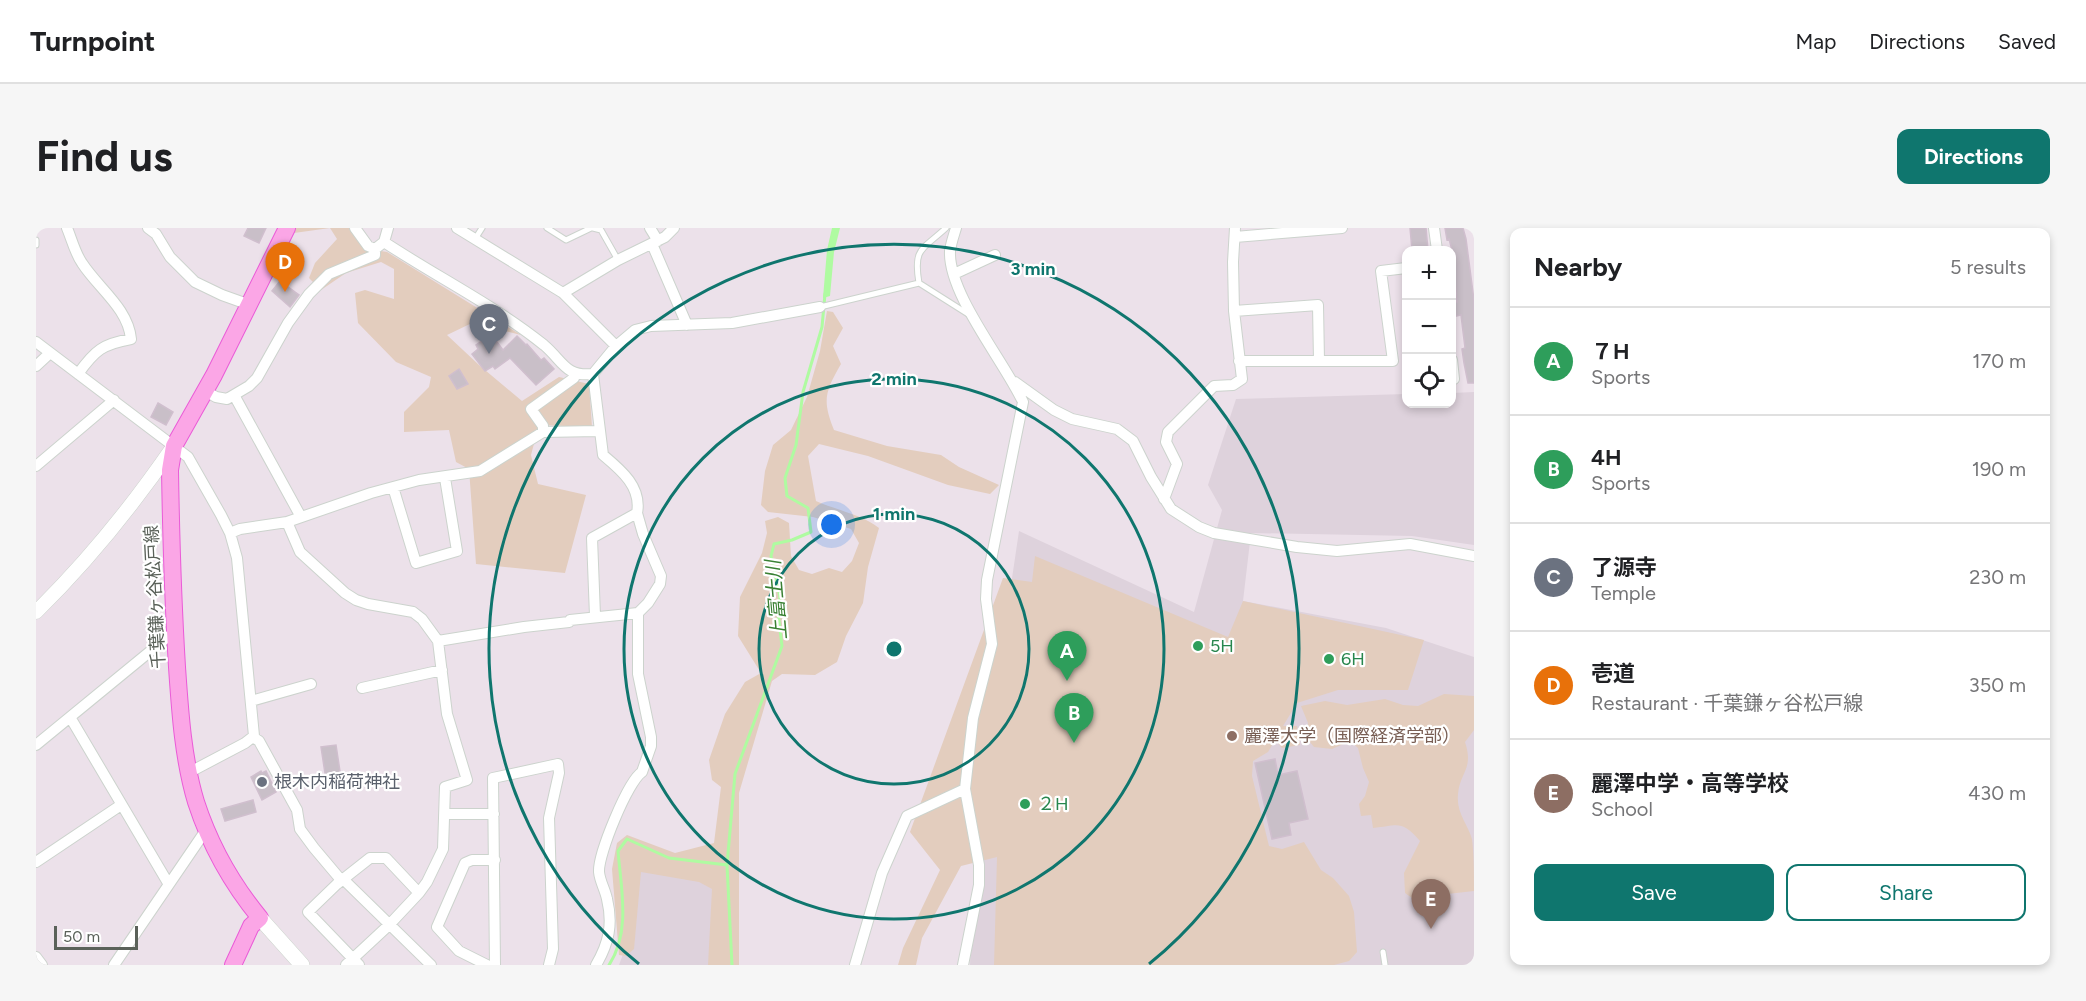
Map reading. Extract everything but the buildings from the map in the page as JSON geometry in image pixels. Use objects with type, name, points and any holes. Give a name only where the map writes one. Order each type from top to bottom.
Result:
[{"type":"main road","name":"千葉鎌ヶ谷松戸線","points":[[260,918],[238,889],[206,830],[196,801],[190,772],[180,704],[175,631],[170,470],[174,446],[206,391],[287,228]]},
{"type":"main road","points":[[233,965],[251,926],[260,918],[302,965]]},
{"type":"street","points":[[67,228],[82,265],[128,323],[131,339],[109,343],[96,353],[78,374]]},
{"type":"street","points":[[148,228],[156,234],[170,257],[195,282],[222,295],[250,304]]},
{"type":"street","points":[[355,228],[368,246],[380,245],[501,313],[548,349],[572,373],[593,374]]},
{"type":"street","points":[[206,391],[216,398],[227,399],[249,386],[257,378],[288,323],[309,294],[329,274],[375,255],[388,228]]},
{"type":"street","points":[[458,228],[563,293],[616,346]]},
{"type":"street","points":[[650,228],[687,325]]},
{"type":"street","points":[[563,293],[618,260],[655,242],[674,228]]},
{"type":"street","points":[[956,228],[950,250],[954,274],[962,297],[1013,381],[1023,402],[987,580],[986,599],[992,644],[973,718],[965,789],[980,865],[979,885],[963,965]]},
{"type":"street","points":[[1164,499],[1177,464],[1166,442],[1168,432],[1214,386],[1233,385],[1242,379],[1234,311],[1235,232],[1342,228]]},
{"type":"street","points":[[1434,228],[1436,246]]},
{"type":"street","points":[[954,274],[995,255]]},
{"type":"street","points":[[1239,361],[1393,361],[1381,270],[1402,268]]},
{"type":"street","points":[[1234,311],[1318,305],[1319,361]]},
{"type":"street","points":[[438,641],[569,622],[595,616],[638,613],[660,585],[661,576],[642,534],[637,513],[636,490],[625,474],[603,455],[598,430],[593,374],[616,346],[635,330],[651,326],[732,323],[820,307]]},
{"type":"street","points":[[36,342],[191,461],[230,533],[237,558],[253,737]]},
{"type":"street","points":[[36,366],[50,353]]},
{"type":"street","points":[[543,432],[543,426],[531,409],[574,378],[575,374]]},
{"type":"street","points":[[1013,381],[1054,410],[1072,419],[1117,429],[1133,441],[1151,477],[1171,509],[1199,527],[1214,533],[1297,548],[1337,551],[1410,544],[1474,556]]},
{"type":"street","points":[[234,394],[301,517]]},
{"type":"street","points":[[36,466],[114,400]]},
{"type":"street","points":[[230,533],[240,529],[287,522],[419,480],[445,478],[480,471],[543,432],[598,430]]},
{"type":"street","points":[[37,608],[107,536],[135,503],[174,446]]},
{"type":"street","points":[[393,488],[416,563],[457,551],[445,478]]},
{"type":"street","points":[[595,616],[592,538],[637,513]]},
{"type":"street","points":[[287,522],[300,552],[345,593],[368,604],[413,612],[422,619],[438,641],[447,714],[467,780],[445,787],[443,849],[420,893],[353,963],[308,912],[342,880],[370,858],[386,858],[420,893]]},
{"type":"street","points":[[596,965],[609,938],[607,899],[599,870],[605,839],[628,792],[638,774],[642,772],[651,746],[638,674],[638,613]]},
{"type":"street","points":[[36,745],[175,631]]},
{"type":"street","points":[[362,688],[442,670]]},
{"type":"street","points":[[251,701],[311,684]]},
{"type":"street","points":[[70,717],[168,883]]},
{"type":"street","points":[[190,772],[253,737]]},
{"type":"street","points":[[253,737],[259,741],[297,810],[300,829],[342,880],[431,965]]},
{"type":"street","points":[[495,965],[494,778],[558,764],[559,773],[549,818],[553,949],[549,965]]},
{"type":"street","points":[[855,965],[882,873],[907,816],[965,789]]},
{"type":"street","points":[[36,862],[121,805]]},
{"type":"street","points":[[444,814],[494,814]]},
{"type":"street","points":[[114,965],[206,830]]},
{"type":"street","points":[[487,965],[459,951],[437,927],[465,863],[472,860],[495,860]]},
{"type":"street","points":[[36,957],[42,965]]},
{"type":"lane","points":[[475,239],[482,228]]},
{"type":"lane","points":[[547,228],[566,240],[592,228],[601,230],[618,260]]},
{"type":"lane","points":[[919,283],[915,262],[922,250],[946,228]]},
{"type":"lane","points":[[36,240],[36,245]]},
{"type":"lane","points":[[820,307],[919,283],[973,317]]},
{"type":"lane","points":[[1383,952],[1385,965]]},
{"type":"shaded area","points":[[296,228],[330,228],[294,233]]},
{"type":"shaded area","points":[[330,228],[349,228],[363,248],[387,252],[521,335],[472,323],[447,335],[522,401],[559,377],[589,384],[592,427],[539,425],[531,455],[538,484],[586,495],[565,573],[476,564],[469,469],[456,462],[449,430],[404,432],[404,412],[429,387],[431,377],[396,362],[358,323],[355,293],[365,290],[394,299],[394,269],[381,262],[346,273],[321,290],[309,278],[315,263],[337,239]]},
{"type":"shaded area","points":[[832,228],[840,228],[834,252],[830,296],[823,298],[827,250]]},
{"type":"shaded area","points":[[827,311],[833,312],[843,328],[833,346],[841,364],[831,382],[827,396],[828,411],[834,430],[887,446],[941,455],[959,467],[999,485],[990,494],[948,485],[868,456],[819,444],[808,456],[816,501],[857,516],[879,528],[868,567],[863,603],[846,636],[837,662],[815,675],[782,674],[772,681],[739,793],[739,965],[708,965],[712,889],[699,882],[641,872],[634,949],[626,956],[619,955],[612,869],[617,843],[627,835],[675,853],[714,843],[721,787],[712,780],[709,760],[725,714],[745,682],[761,673],[738,636],[740,597],[762,553],[767,533],[765,521],[778,517],[789,523],[791,556],[799,570],[812,574],[829,568],[842,572],[852,561],[859,543],[851,529],[813,517],[768,512],[761,505],[765,471],[773,445],[791,430],[807,397],[820,351]]},
{"type":"shaded area","name":"麗澤大学（国際経済学部）","points":[[1474,392],[1474,545],[1412,536],[1251,533],[1243,601],[1386,628],[1474,657],[1474,965],[970,965],[977,815],[1019,531],[1194,612],[1222,510],[1208,485],[1236,399],[1402,394],[1402,408],[1456,408],[1456,393]]},
{"type":"shaded area","points":[[1035,556],[1228,637],[1243,601],[1424,640],[1408,690],[1338,690],[1297,703],[1283,726],[1297,726],[1300,745],[1282,748],[1275,740],[1268,752],[1253,761],[1252,776],[1269,846],[1282,849],[1304,842],[1321,870],[1333,878],[1349,896],[1354,912],[1357,952],[1349,961],[1334,965],[994,965],[997,857],[961,866],[922,938],[916,965],[898,965],[903,948],[940,870],[910,832],[1003,578],[1032,582]]},
{"type":"shaded area","points":[[1444,694],[1474,696],[1474,730],[1465,742],[1468,758],[1459,787],[1458,801],[1460,813],[1472,839],[1474,891],[1412,898],[1405,893],[1404,873],[1420,841],[1403,827],[1394,825],[1373,828],[1371,815],[1361,816],[1359,804],[1365,796],[1369,782],[1358,748],[1350,741],[1332,749],[1314,747],[1305,736],[1308,723],[1301,706],[1325,701],[1347,705],[1385,699],[1403,705],[1418,706]]},
{"type":"shaded area","points":[[627,854],[717,873],[722,965],[619,965],[626,946]]},
{"type":"waterway","name":"上富士川","points":[[609,965],[616,952],[622,924],[618,851],[627,839],[669,858],[727,865],[735,774],[782,646],[778,613],[780,597],[771,556],[774,544],[811,532],[808,508],[787,496],[785,478],[796,445],[803,392],[822,327],[825,294]]},
{"type":"waterway","name":"上富士川","points":[[727,865],[732,965]]},
{"type":"place","name":"壱道","points":[[285,292]]},
{"type":"place","name":"了源寺","points":[[489,354]]},
{"type":"place","name":"5H","points":[[1198,646]]},
{"type":"place","name":"6H","points":[[1329,659]]},
{"type":"place","name":"７H","points":[[1067,681]]},
{"type":"place","name":"麗澤大学（国際経済学部）","points":[[1232,736]]},
{"type":"place","name":"4H","points":[[1074,743]]},
{"type":"place","name":"根木内稲荷神社","points":[[262,782]]},
{"type":"place","name":"２H","points":[[1025,804]]},
{"type":"place","name":"麗澤中学・高等学校","points":[[1431,929]]}]
